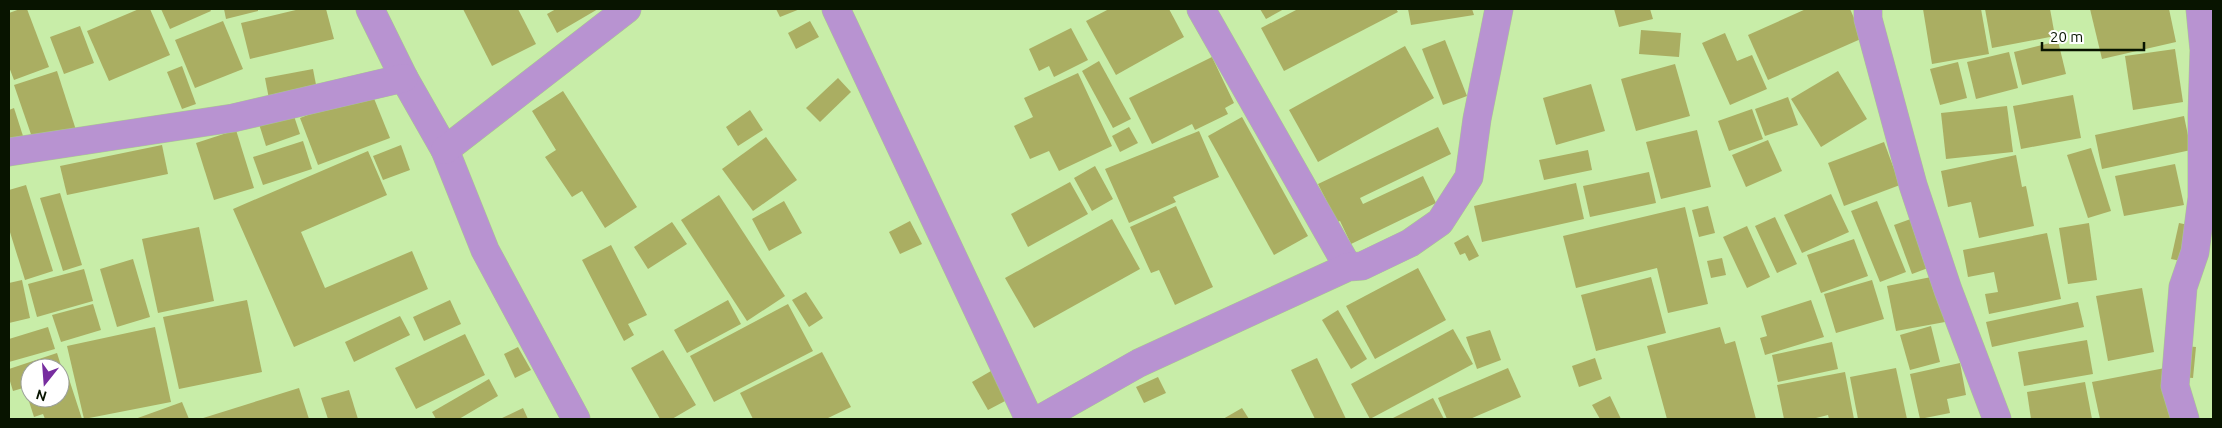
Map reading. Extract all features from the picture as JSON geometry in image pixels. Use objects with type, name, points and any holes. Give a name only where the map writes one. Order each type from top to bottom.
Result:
[{"type":"street","points":[[370,9],[404,78],[445,150],[485,250],[576,419]]},
{"type":"street","points":[[445,150],[627,9]]},
{"type":"street","points":[[836,9],[1029,419]]},
{"type":"street","points":[[1202,9],[1348,267]]},
{"type":"street","points":[[1040,419],[1139,363],[1348,267],[1362,266],[1410,243],[1440,222],[1469,177],[1477,119],[1500,9]]},
{"type":"street","points":[[1868,9],[1868,19],[1913,184],[1948,290],[1996,419]]},
{"type":"street","points":[[2184,419],[2176,386],[2184,287],[2204,249],[2202,115],[2209,49],[2200,9]]},
{"type":"street","points":[[9,152],[234,118],[404,78]]},
{"type":"building","points":[[20,9],[27,9],[49,67],[14,80],[9,67],[9,13]]},
{"type":"building","points":[[139,9],[150,9],[170,55],[109,81],[87,31]]},
{"type":"building","points":[[161,9],[210,9],[211,11],[170,29]]},
{"type":"building","points":[[224,9],[258,9],[258,11],[226,19]]},
{"type":"building","points":[[300,9],[326,9],[334,39],[250,59],[241,23]]},
{"type":"building","points":[[463,9],[518,9],[536,44],[492,66]]},
{"type":"building","points":[[556,9],[598,9],[557,33],[547,14]]},
{"type":"building","points":[[776,9],[800,9],[780,17]]},
{"type":"building","points":[[1109,9],[1169,9],[1184,37],[1116,75],[1086,21]]},
{"type":"building","points":[[1260,9],[1284,9],[1266,19]]},
{"type":"building","points":[[1298,9],[1396,9],[1398,12],[1284,71],[1261,28]]},
{"type":"building","points":[[1408,9],[1472,9],[1474,15],[1411,25]]},
{"type":"building","points":[[1614,9],[1650,9],[1653,19],[1619,27]]},
{"type":"building","points":[[1806,9],[1850,9],[1863,38],[1768,80],[1748,35]]},
{"type":"building","points":[[1923,9],[1981,9],[1989,54],[1932,64]]},
{"type":"building","points":[[1985,9],[2050,9],[2055,36],[1992,48]]},
{"type":"building","points":[[2090,9],[2169,9],[2176,42],[2102,59]]},
{"type":"building","points":[[223,21],[243,69],[195,88],[175,40]]},
{"type":"building","points":[[810,21],[819,37],[796,49],[788,33]]},
{"type":"building","points":[[80,26],[94,63],[64,74],[50,37]]},
{"type":"building","points":[[1071,28],[1088,60],[1054,77],[1049,66],[1039,71],[1029,49]]},
{"type":"building","points":[[1641,30],[1681,33],[1679,57],[1639,54]]},
{"type":"building","points":[[1725,33],[1737,61],[1752,55],[1767,89],[1730,105],[1702,43]]},
{"type":"building","points":[[1445,40],[1467,96],[1443,105],[1422,49]]},
{"type":"building","points":[[2058,41],[2066,74],[2022,85],[2014,52]]},
{"type":"building","points":[[1405,46],[1434,98],[1318,162],[1289,110]]},
{"type":"building","points":[[2175,49],[2183,102],[2133,110],[2125,56]]},
{"type":"building","points":[[2009,52],[2018,88],[1976,99],[1967,62]]},
{"type":"building","points":[[1212,57],[1234,103],[1225,108],[1228,114],[1195,130],[1192,124],[1152,144],[1129,98]]},
{"type":"building","points":[[1099,61],[1131,119],[1113,128],[1082,71]]},
{"type":"building","points":[[1958,62],[1967,98],[1940,105],[1930,69]]},
{"type":"building","points":[[1675,64],[1690,116],[1636,131],[1621,79]]},
{"type":"building","points":[[182,66],[196,104],[182,109],[167,72]]},
{"type":"building","points":[[313,69],[317,90],[269,99],[265,78]]},
{"type":"building","points":[[57,71],[76,130],[34,143],[14,85]]},
{"type":"building","points":[[1838,71],[1867,119],[1821,147],[1791,99]]},
{"type":"building","points":[[1078,73],[1112,146],[1059,171],[1049,151],[1030,159],[1014,126],[1033,117],[1024,98]]},
{"type":"building","points":[[838,78],[851,92],[820,122],[806,108]]},
{"type":"building","points":[[1591,84],[1605,131],[1556,145],[1543,98]]},
{"type":"building","points":[[371,91],[390,138],[318,165],[300,118]]},
{"type":"building","points":[[563,91],[637,207],[605,228],[582,191],[572,197],[545,157],[556,150],[532,111]]},
{"type":"building","points":[[2073,95],[2081,138],[2021,149],[2013,106]]},
{"type":"building","points":[[1788,97],[1798,125],[1765,136],[1755,109]]},
{"type":"building","points":[[2007,106],[2013,152],[1946,159],[1941,113]]},
{"type":"building","points":[[14,108],[23,136],[10,140],[9,110]]},
{"type":"building","points":[[1752,109],[1763,139],[1729,151],[1718,121]]},
{"type":"building","points":[[750,110],[763,130],[738,146],[726,127]]},
{"type":"building","points":[[293,113],[300,134],[266,146],[259,124]]},
{"type":"building","points":[[2184,116],[2191,150],[2102,169],[2095,135]]},
{"type":"building","points":[[1242,117],[1308,236],[1274,255],[1208,136]]},
{"type":"building","points":[[1129,127],[1138,143],[1120,152],[1112,136]]},
{"type":"building","points":[[1438,127],[1451,154],[1360,198],[1363,204],[1423,176],[1436,203],[1351,244],[1340,221],[1337,222],[1318,184]]},
{"type":"building","points":[[236,130],[254,188],[214,200],[196,143]]},
{"type":"building","points":[[1697,130],[1711,187],[1661,199],[1646,142]]},
{"type":"building","points":[[1199,131],[1219,177],[1173,197],[1176,202],[1129,223],[1105,169]]},
{"type":"building","points":[[766,137],[797,180],[753,211],[722,169]]},
{"type":"building","points":[[1768,140],[1782,171],[1746,187],[1732,155]]},
{"type":"building","points":[[303,141],[312,169],[263,185],[253,157]]},
{"type":"building","points":[[1884,142],[1900,185],[1844,206],[1828,163]]},
{"type":"building","points":[[162,145],[168,174],[67,195],[60,166]]},
{"type":"building","points":[[401,145],[410,170],[383,180],[373,156]]},
{"type":"building","points":[[2091,148],[2111,211],[2088,218],[2067,155]]},
{"type":"building","points":[[1588,150],[1592,170],[1544,180],[1539,160]]},
{"type":"building","points":[[368,151],[387,195],[301,232],[325,288],[412,251],[428,289],[294,347],[233,209]]},
{"type":"building","points":[[2016,155],[2022,187],[2026,186],[2034,226],[1979,238],[1971,202],[1948,207],[1941,171]]},
{"type":"building","points":[[2175,164],[2184,205],[2124,216],[2115,176]]},
{"type":"building","points":[[1095,166],[1113,199],[1092,211],[1074,178]]},
{"type":"building","points":[[1649,172],[1656,203],[1590,217],[1583,186]]},
{"type":"building","points":[[1070,182],[1088,214],[1028,247],[1011,214]]},
{"type":"building","points":[[1576,183],[1584,219],[1482,242],[1474,206]]},
{"type":"building","points":[[26,185],[53,271],[25,280],[9,229],[9,190]]},
{"type":"building","points":[[60,193],[82,265],[63,271],[40,198]]},
{"type":"building","points":[[1831,194],[1849,232],[1802,253],[1784,215]]},
{"type":"building","points":[[719,195],[785,296],[747,321],[681,220]]},
{"type":"building","points":[[784,201],[802,233],[769,251],[752,219]]},
{"type":"building","points":[[1877,201],[1906,272],[1880,282],[1851,211]]},
{"type":"building","points":[[1176,206],[1213,287],[1175,305],[1159,270],[1151,273],[1130,227]]},
{"type":"building","points":[[1708,206],[1715,233],[1699,237],[1692,210]]},
{"type":"building","points":[[1685,207],[1708,304],[1668,313],[1657,268],[1576,288],[1563,236]]},
{"type":"building","points":[[1919,216],[1936,265],[1912,274],[1894,225]]},
{"type":"building","points":[[1775,217],[1797,264],[1777,273],[1755,226]]},
{"type":"building","points":[[1112,219],[1140,269],[1034,328],[1005,278]]},
{"type":"building","points":[[910,221],[922,244],[900,254],[889,232]]},
{"type":"building","points":[[672,222],[687,244],[648,269],[634,247]]},
{"type":"building","points":[[2089,223],[2097,280],[2068,284],[2059,228]]},
{"type":"building","points":[[2179,223],[2193,226],[2186,262],[2171,259]]},
{"type":"building","points":[[1747,226],[1770,277],[1747,288],[1723,237]]},
{"type":"building","points":[[199,227],[214,301],[158,313],[142,239]]},
{"type":"building","points":[[2047,233],[2061,299],[1989,314],[1985,294],[1998,292],[1994,272],[1968,277],[1963,250]]},
{"type":"building","points":[[1468,235],[1479,256],[1469,261],[1465,253],[1460,255],[1454,243]]},
{"type":"building","points":[[1854,239],[1868,276],[1821,293],[1807,255]]},
{"type":"building","points":[[611,245],[647,315],[628,324],[634,335],[624,341],[582,260]]},
{"type":"building","points":[[1722,258],[1726,275],[1711,278],[1707,261]]},
{"type":"building","points":[[133,259],[150,317],[117,327],[100,269]]},
{"type":"building","points":[[1418,268],[1446,320],[1375,359],[1346,306]]},
{"type":"building","points":[[84,269],[93,301],[37,317],[28,284]]},
{"type":"building","points":[[1936,276],[1945,322],[1896,331],[1887,286]]},
{"type":"building","points":[[1651,277],[1666,333],[1596,351],[1581,295]]},
{"type":"building","points":[[22,280],[30,318],[9,323],[9,283]]},
{"type":"building","points":[[1872,280],[1884,319],[1836,333],[1824,294]]},
{"type":"building","points":[[2142,288],[2154,352],[2108,361],[2096,296]]},
{"type":"building","points":[[806,292],[823,318],[809,327],[792,300]]},
{"type":"building","points":[[247,300],[262,372],[179,389],[163,317]]},
{"type":"building","points":[[450,300],[461,324],[424,341],[413,317]]},
{"type":"building","points":[[728,300],[741,324],[687,353],[674,330]]},
{"type":"building","points":[[1811,300],[1824,337],[1765,355],[1760,338],[1767,336],[1761,316]]},
{"type":"building","points":[[2078,302],[2084,327],[1992,347],[1986,322]]},
{"type":"building","points":[[93,304],[101,330],[61,342],[52,315]]},
{"type":"building","points":[[788,304],[813,351],[714,402],[690,356]]},
{"type":"building","points":[[1338,310],[1367,359],[1351,369],[1322,320]]},
{"type":"building","points":[[400,316],[410,335],[354,362],[345,342]]},
{"type":"building","points":[[1931,326],[1940,362],[1910,370],[1900,335]]},
{"type":"building","points":[[48,327],[55,349],[9,362],[9,339]]},
{"type":"building","points":[[155,327],[171,402],[84,419],[67,346]]},
{"type":"building","points":[[1720,327],[1725,344],[1735,341],[1756,419],[1667,419],[1647,346]]},
{"type":"building","points":[[1453,329],[1473,364],[1370,419],[1351,384]]},
{"type":"building","points":[[1490,330],[1501,360],[1477,369],[1466,337]]},
{"type":"building","points":[[465,334],[485,375],[416,409],[395,368]]},
{"type":"building","points":[[2087,340],[2093,374],[2024,386],[2018,352]]},
{"type":"building","points":[[1832,342],[1838,369],[1778,382],[1772,355]]},
{"type":"building","points":[[2184,346],[2196,347],[2193,378],[2181,377]]},
{"type":"building","points":[[518,347],[531,370],[515,378],[504,354]]},
{"type":"building","points":[[663,350],[696,405],[672,419],[660,419],[631,368]]},
{"type":"building","points":[[822,352],[851,407],[826,419],[753,419],[740,393]]},
{"type":"building","points":[[57,353],[59,358],[42,358]]},
{"type":"building","points":[[1317,358],[1346,419],[1315,419],[1291,370]]},
{"type":"building","points":[[1595,358],[1602,379],[1579,387],[1572,366]]},
{"type":"building","points":[[1960,363],[1966,395],[1947,399],[1950,413],[1920,419],[1910,374]]},
{"type":"building","points":[[20,365],[20,389],[13,391],[9,378],[9,369]]},
{"type":"building","points":[[1508,368],[1521,397],[1470,419],[1447,419],[1438,398]]},
{"type":"building","points":[[1896,368],[1907,419],[1858,419],[1850,377]]},
{"type":"building","points":[[2165,368],[2175,419],[2100,419],[2092,382]]},
{"type":"building","points":[[991,371],[1007,400],[988,410],[972,382]]},
{"type":"building","points":[[1845,372],[1854,419],[1829,419],[1828,415],[1812,419],[1784,419],[1777,385]]},
{"type":"building","points":[[1158,377],[1166,393],[1144,403],[1136,387]]},
{"type":"building","points":[[489,379],[498,396],[459,419],[436,419],[432,412]]},
{"type":"building","points":[[70,382],[82,419],[45,419],[43,414],[34,417],[31,408],[70,408]]},
{"type":"building","points":[[2085,382],[2092,419],[2031,419],[2027,392]]},
{"type":"building","points":[[299,388],[309,419],[200,419]]},
{"type":"building","points":[[349,390],[358,419],[328,419],[321,398]]},
{"type":"building","points":[[1610,396],[1621,419],[1600,419],[1592,405]]},
{"type":"building","points":[[1433,398],[1444,419],[1391,419]]},
{"type":"building","points":[[182,402],[189,419],[135,419]]},
{"type":"building","points":[[523,408],[528,419],[500,419]]},
{"type":"building","points":[[1242,408],[1249,419],[1223,419]]}]
